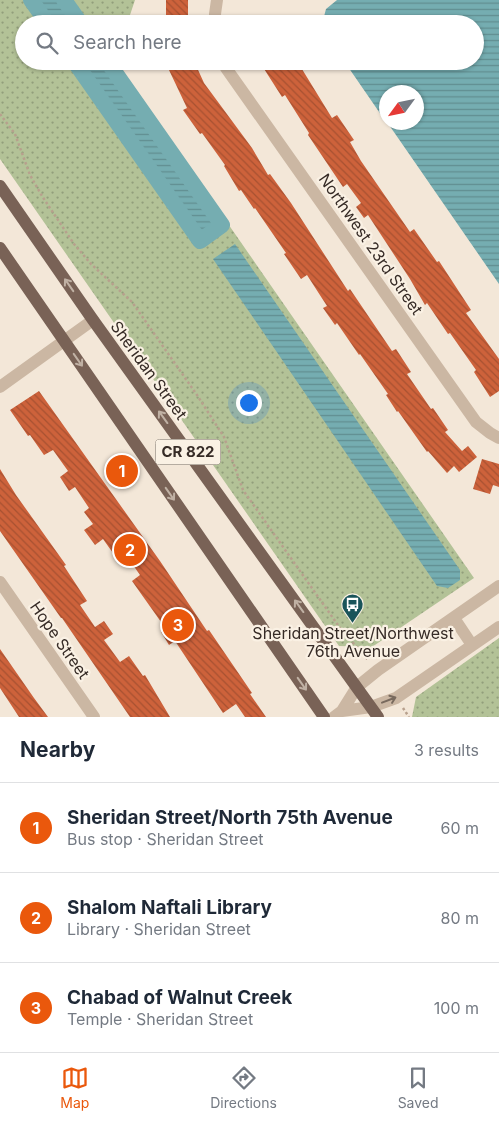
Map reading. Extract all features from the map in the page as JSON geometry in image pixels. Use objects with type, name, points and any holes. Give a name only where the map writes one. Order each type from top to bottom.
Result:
[{"type":"main road","name":"Sheridan Street","points":[[0,186],[93,320],[374,712]]},
{"type":"main road","name":"CR 822","points":[[0,248],[324,717]]},
{"type":"street","points":[[216,15],[217,0]]},
{"type":"street","name":"Northwest 23rd Street","points":[[227,70],[476,422],[499,438]]},
{"type":"street","points":[[0,387],[93,320]]},
{"type":"street","name":"Hope Street","points":[[0,582],[94,717]]},
{"type":"street","points":[[338,714],[357,687],[378,670],[499,586]]},
{"type":"street","points":[[454,618],[472,645]]},
{"type":"street","points":[[338,714],[374,712],[499,627]]},
{"type":"path","points":[[0,114],[15,134],[30,175],[68,236],[91,264],[132,302],[224,437],[243,490],[340,628],[378,670]]},
{"type":"path","points":[[396,698],[410,717]]},
{"type":"green space","points":[[0,0],[135,0],[130,15],[15,15],[15,70],[121,70],[474,578],[372,647],[339,646],[0,159]]},
{"type":"green space","points":[[499,638],[499,717],[412,717],[416,697]]},
{"type":"water","points":[[31,0],[64,0],[75,15],[42,15]]},
{"type":"water","points":[[337,0],[499,0],[499,284],[393,130],[424,130],[424,85],[379,85],[379,112],[350,70],[484,70],[484,15],[324,15],[326,9]]},
{"type":"water","points":[[80,70],[113,70],[222,225],[200,241]]},
{"type":"water","points":[[235,244],[460,570],[460,580],[448,588],[437,586],[213,259]]},
{"type":"building","points":[[166,0],[188,0],[188,15],[166,15]]},
{"type":"building","points":[[169,70],[198,70],[204,83],[252,148],[268,175],[270,174],[291,203],[348,291],[350,289],[392,351],[396,349],[411,372],[407,374],[448,430],[445,432],[462,451],[468,446],[477,457],[459,472],[454,466],[447,473],[427,452],[397,412],[386,395],[388,394],[360,354],[337,323],[335,325],[323,308],[327,306],[307,275],[301,279],[284,254],[286,253],[255,208],[241,190],[239,191],[225,165],[183,110],[187,108]]},
{"type":"building","points":[[265,70],[303,70],[332,118],[337,115],[354,140],[350,142],[361,161],[410,232],[414,229],[437,262],[439,261],[471,310],[466,313],[499,359],[499,391],[490,397],[474,372],[476,370],[427,303],[425,305],[368,215],[364,218],[356,207],[361,203],[347,184],[343,187],[308,135],[309,133],[285,95],[282,97]]},
{"type":"building","points":[[39,391],[160,561],[207,631],[209,630],[266,717],[245,717],[236,704],[223,713],[175,641],[169,645],[161,632],[166,629],[132,581],[140,575],[126,555],[118,560],[103,539],[95,545],[84,530],[93,524],[84,512],[89,508],[75,487],[69,491],[60,477],[68,471],[53,450],[44,455],[10,410]]},
{"type":"building","points":[[482,459],[499,464],[499,487],[493,485],[490,494],[473,489]]},
{"type":"building","points":[[0,469],[16,495],[66,565],[64,566],[87,601],[80,605],[95,627],[104,621],[113,634],[104,640],[120,662],[129,656],[143,676],[145,675],[170,717],[130,717],[0,531]]},
{"type":"building","points":[[0,649],[48,717],[19,717],[0,688]]},
{"type":"waterway","points":[[31,0],[42,15]]},
{"type":"waterway","points":[[64,0],[75,15]]},
{"type":"waterway","points":[[80,70],[200,241],[222,225],[113,70]]},
{"type":"place","name":"Sheridan Street/North 75th Avenue","points":[[122,471]]},
{"type":"place","name":"Shalom Naftali Library","points":[[130,550]]},
{"type":"place","name":"Sheridan Street/Northwest 76th Avenue","points":[[353,623]]},
{"type":"place","name":"Chabad of Walnut Creek","points":[[178,625]]}]
